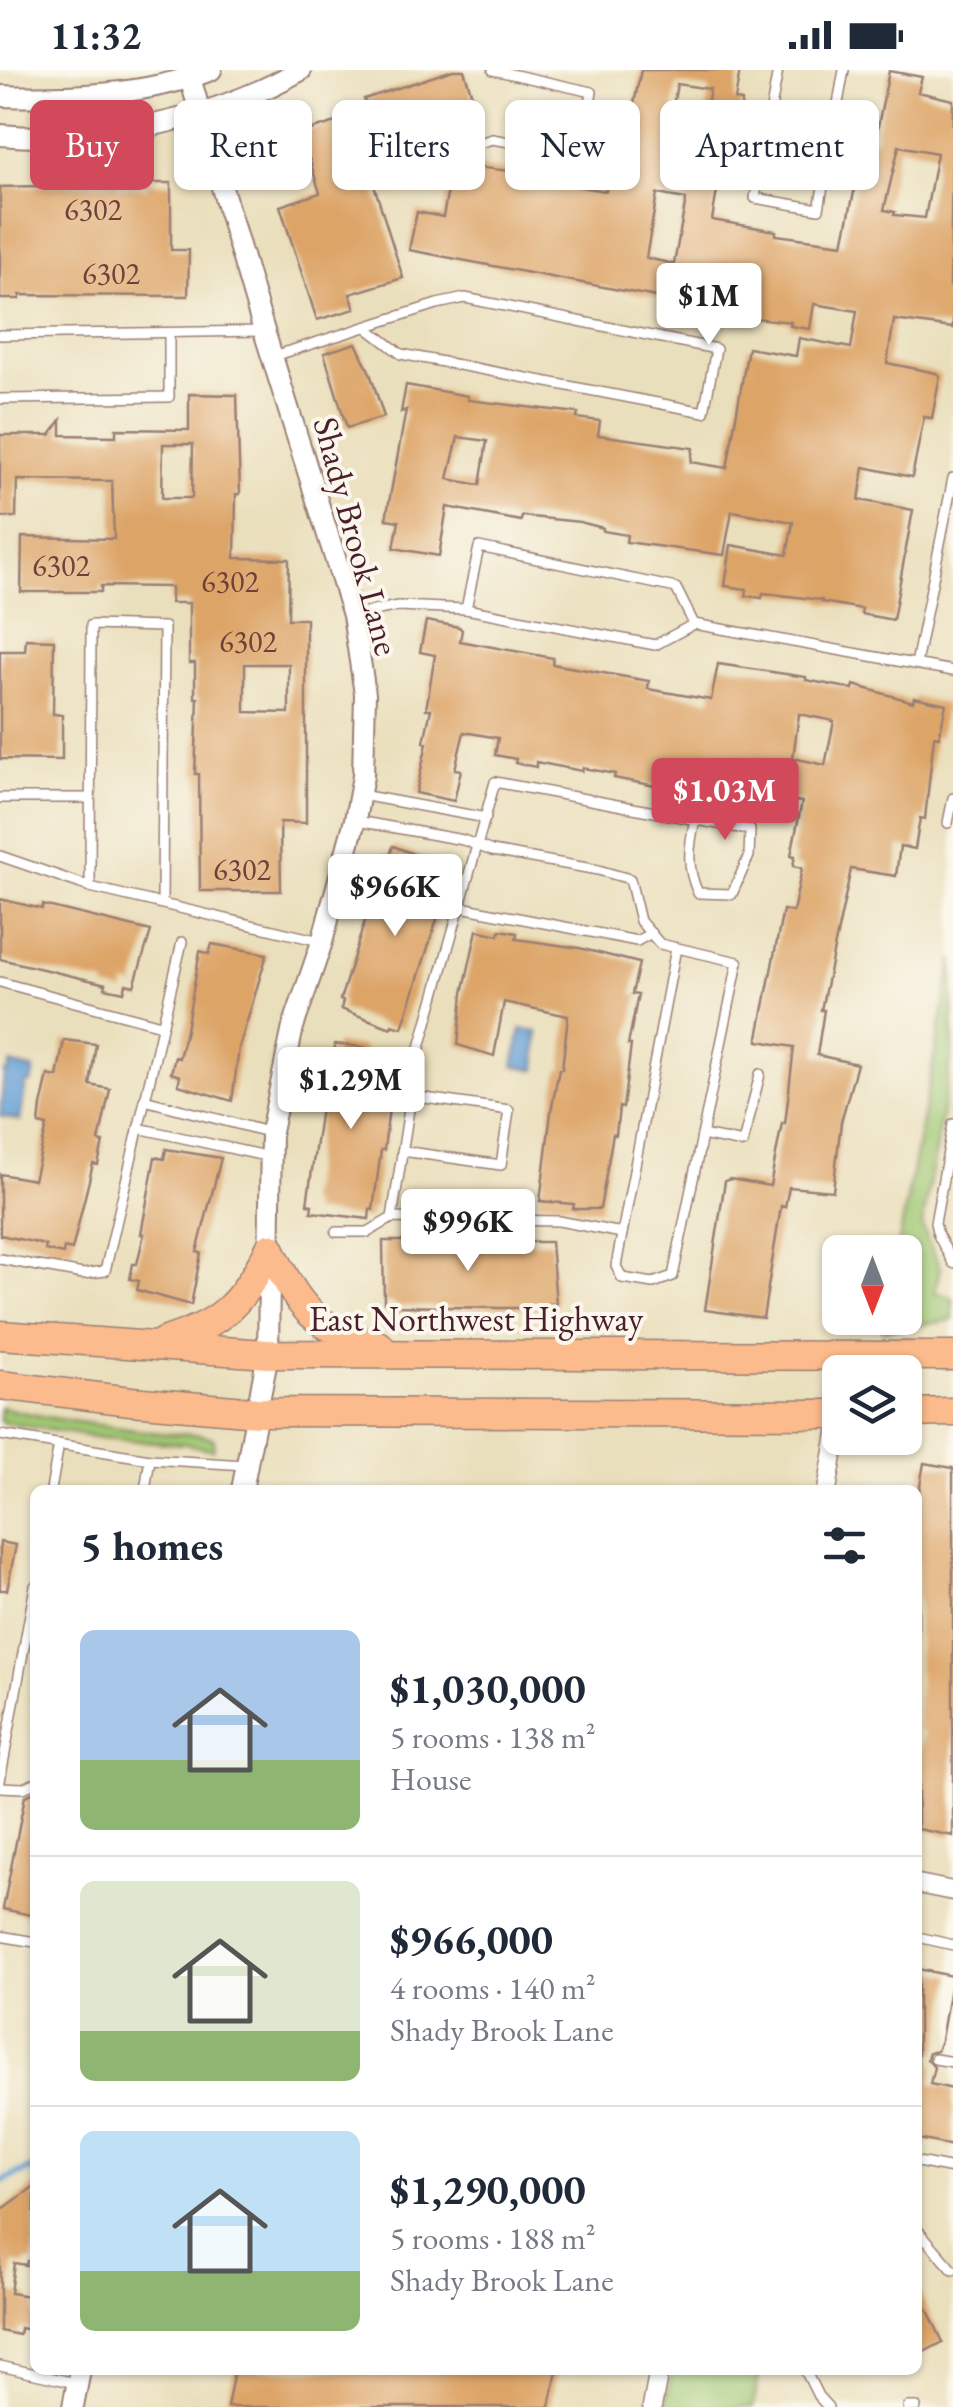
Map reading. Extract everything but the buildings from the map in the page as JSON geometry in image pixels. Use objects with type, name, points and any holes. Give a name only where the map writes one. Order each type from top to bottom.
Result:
[{"type":"main road","points":[[148,1347],[217,1321],[254,1279],[270,1248]]},
{"type":"main road","points":[[270,1248],[294,1295],[311,1316],[337,1334],[431,1356]]},
{"type":"main road","name":"East Northwest Highway","points":[[0,1335],[268,1354],[953,1356]]},
{"type":"main road","points":[[0,1385],[113,1400],[257,1412],[822,1416]]},
{"type":"main road","points":[[922,1413],[953,1412]]},
{"type":"street","points":[[0,96],[109,94],[211,70]]},
{"type":"street","points":[[241,100],[300,70]]},
{"type":"street","name":"Shady Brook Lane","points":[[190,78],[195,100]]},
{"type":"street","points":[[0,134],[82,135],[174,118]]},
{"type":"street","name":"Shady Brook Lane","points":[[221,190],[353,616],[364,694],[363,776],[355,820],[322,942],[293,1027],[271,1132],[268,1354],[243,1485]]},
{"type":"street","points":[[828,1485],[833,1455]]},
{"type":"street","points":[[922,1885],[953,1891]]},
{"type":"street","points":[[652,2407],[658,2375]]},
{"type":"street","points":[[73,2407],[79,2377]]},
{"type":"lane","points":[[485,140],[492,138],[580,154],[592,92],[493,70]]},
{"type":"lane","points":[[778,70],[755,198],[819,209],[844,70]]},
{"type":"lane","points":[[272,357],[366,328],[464,298],[716,350],[704,412],[401,354],[366,328]]},
{"type":"lane","points":[[0,335],[264,331]]},
{"type":"lane","points":[[0,399],[170,397],[169,333]]},
{"type":"lane","points":[[916,664],[953,478]]},
{"type":"lane","points":[[466,609],[479,547],[676,588],[694,624]]},
{"type":"lane","points":[[353,616],[398,606],[466,609],[655,645],[694,624],[953,671]]},
{"type":"lane","points":[[90,887],[91,625],[164,627],[162,904]]},
{"type":"lane","points":[[392,1218],[417,1058],[494,782],[695,819],[750,830],[750,856],[732,894],[698,893],[689,873],[688,850],[695,819]]},
{"type":"lane","points":[[360,794],[486,818]]},
{"type":"lane","points":[[0,798],[90,798]]},
{"type":"lane","points":[[948,823],[953,798]]},
{"type":"lane","points":[[355,820],[463,840],[630,879],[640,920],[660,944],[738,962],[673,1276],[653,1283],[622,1278],[616,1266],[676,948]]},
{"type":"lane","points":[[0,856],[90,887],[322,942]]},
{"type":"lane","points":[[461,907],[636,941],[651,933]]},
{"type":"lane","points":[[0,1259],[83,1274],[106,1271],[182,942]]},
{"type":"lane","points":[[0,982],[161,1025]]},
{"type":"lane","points":[[702,1135],[743,1143],[760,1074]]},
{"type":"lane","points":[[402,1151],[501,1165],[509,1110],[411,1096]]},
{"type":"lane","points":[[144,1100],[271,1132]]},
{"type":"lane","points":[[953,1124],[935,1223],[953,1263]]},
{"type":"lane","points":[[138,1128],[270,1158]]},
{"type":"lane","points":[[336,1232],[368,1232],[392,1218],[560,1221],[622,1233]]},
{"type":"lane","points":[[0,1434],[150,1459],[247,1465]]},
{"type":"lane","points":[[52,1485],[59,1444]]},
{"type":"lane","points":[[146,1485],[150,1459]]},
{"type":"lane","points":[[30,1614],[0,1784],[23,1788],[30,1785]]},
{"type":"lane","points":[[0,1936],[30,1941]]},
{"type":"lane","points":[[922,1938],[953,1945]]},
{"type":"lane","points":[[935,2059],[953,2062]]},
{"type":"lane","points":[[922,2163],[953,2169]]},
{"type":"lane","points":[[922,2235],[953,2270]]},
{"type":"lane","points":[[0,2366],[30,2370]]},
{"type":"lane","points":[[808,2375],[828,2407]]},
{"type":"lane","points":[[908,2407],[916,2407]]},
{"type":"green space","points":[[953,959],[953,1048],[922,1226],[940,1268],[935,1292],[953,1298],[953,1320],[922,1324],[922,1235],[900,1235]]},
{"type":"green space","points":[[0,1407],[99,1425],[201,1435],[214,1439],[213,1450],[0,1422]]},
{"type":"green space","points":[[671,2375],[759,2375],[753,2407],[665,2407]]},
{"type":"water","points":[[521,1029],[538,1032],[536,1070],[514,1066]]},
{"type":"water","points":[[10,1064],[34,1070],[31,1083],[26,1083],[20,1121],[0,1116],[4,1072],[8,1072]]},
{"type":"waterway","points":[[0,2182],[30,2169]]}]
